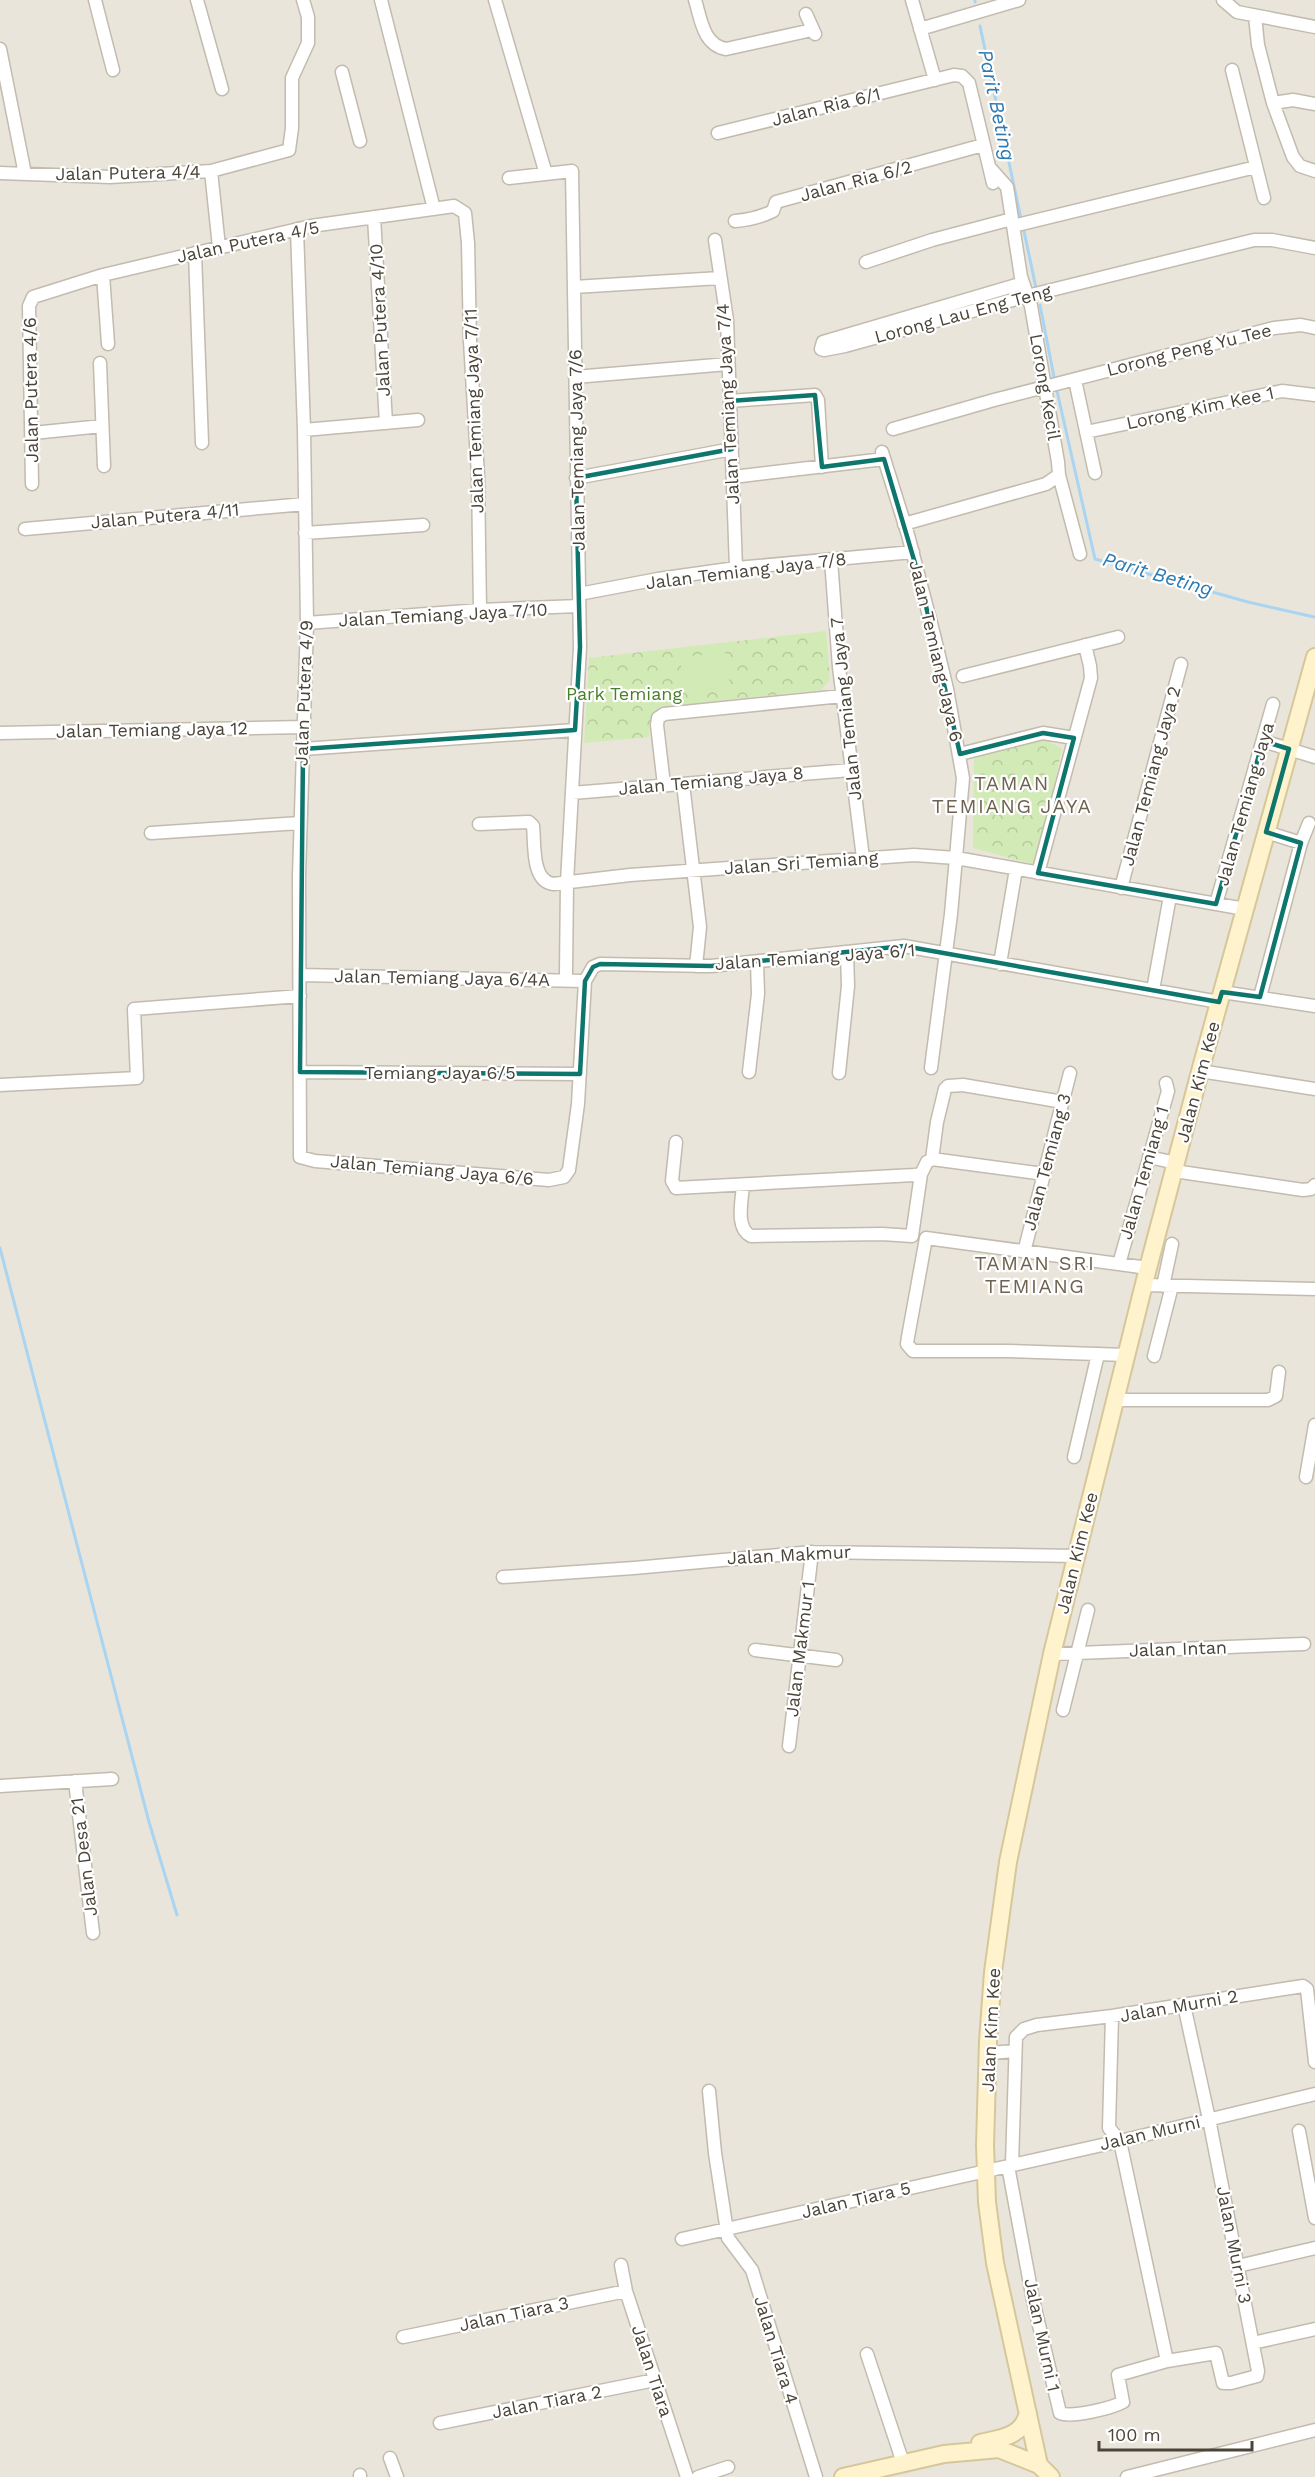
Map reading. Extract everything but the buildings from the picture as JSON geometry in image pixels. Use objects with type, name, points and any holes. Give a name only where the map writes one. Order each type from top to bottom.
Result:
[{"type":"street","points":[[95,0],[113,70]]},
{"type":"street","points":[[197,0],[222,89]]},
{"type":"street","name":"Jalan Putera 4/4","points":[[0,173],[110,177],[211,171],[290,150],[292,78],[308,43],[308,17],[303,0]]},
{"type":"street","points":[[381,0],[434,209]]},
{"type":"street","points":[[495,0],[546,174]]},
{"type":"street","points":[[695,0],[706,36],[718,47],[726,48],[815,32],[806,14]]},
{"type":"street","points":[[912,0],[935,80]]},
{"type":"street","points":[[920,29],[1019,0]]},
{"type":"street","points":[[1224,2],[1237,12],[1315,27]]},
{"type":"street","points":[[1255,16],[1258,45],[1273,103],[1296,163],[1315,171]]},
{"type":"street","points":[[0,49],[25,174]]},
{"type":"street","points":[[1232,70],[1264,198]]},
{"type":"street","points":[[342,72],[360,141]]},
{"type":"street","name":"Jalan Ria 6/1","points":[[717,133],[935,80],[962,76],[967,78],[969,83],[983,145]]},
{"type":"street","points":[[1273,103],[1293,100],[1315,104]]},
{"type":"street","points":[[983,145],[993,183]]},
{"type":"street","name":"Jalan Ria 6/2","points":[[735,221],[750,220],[765,215],[773,211],[776,202],[983,145]]},
{"type":"street","name":"Lorong Kecil","points":[[989,167],[1007,187],[1019,223],[1023,283],[1034,294],[1031,306],[1060,383],[1059,475],[1080,554]]},
{"type":"street","points":[[866,262],[932,240],[1019,223],[1256,167]]},
{"type":"street","points":[[211,171],[219,247]]},
{"type":"street","name":"Jalan Temiang Jaya 7/6","points":[[509,178],[572,171],[579,600],[567,882],[566,973]]},
{"type":"street","name":"Jalan Putera 4/5","points":[[33,297],[103,274],[297,230],[454,206],[465,213]]},
{"type":"street","name":"Jalan Temiang Jaya 7/11","points":[[465,213],[478,476],[480,610]]},
{"type":"street","name":"Jalan Putera 4/10","points":[[374,217],[386,423]]},
{"type":"street","name":"Jalan Putera 4/9","points":[[297,230],[304,430],[307,623],[300,823],[300,1157]]},
{"type":"street","name":"Jalan Temiang Jaya 7/4","points":[[715,240],[727,320],[736,568]]},
{"type":"street","name":"Lorong Lau Eng Teng","points":[[1023,283],[823,342],[821,349],[845,346],[1034,294],[1254,240],[1272,240],[1315,248]]},
{"type":"street","points":[[195,253],[202,442]]},
{"type":"street","points":[[103,274],[108,344]]},
{"type":"street","points":[[574,287],[720,278]]},
{"type":"street","name":"Jalan Putera 4/6","points":[[32,484],[33,433],[29,306],[33,297]]},
{"type":"street","name":"Lorong Peng Yu Tee","points":[[893,429],[1275,328],[1301,325],[1315,328]]},
{"type":"street","points":[[100,363],[104,466]]},
{"type":"street","points":[[575,377],[728,364]]},
{"type":"street","points":[[1060,383],[1086,432],[1095,473]]},
{"type":"street","name":"Lorong Kim Kee 1","points":[[1086,432],[1282,391],[1315,395]]},
{"type":"street","points":[[730,401],[815,395],[818,400],[822,467],[733,477]]},
{"type":"street","points":[[304,430],[418,420]]},
{"type":"street","points":[[33,433],[102,426]]},
{"type":"street","points":[[576,478],[732,449]]},
{"type":"street","name":"Jalan Temiang Jaya 6","points":[[822,467],[883,456],[913,552],[947,689],[960,754],[963,794],[931,1068]]},
{"type":"street","points":[[904,524],[1046,484],[1059,475]]},
{"type":"street","name":"Jalan Putera 4/11","points":[[26,529],[305,504]]},
{"type":"street","points":[[305,532],[423,525]]},
{"type":"street","name":"Jalan Temiang Jaya 7/8","points":[[579,600],[658,579],[736,568],[913,552]]},
{"type":"street","name":"Jalan Temiang Jaya 7","points":[[831,560],[842,696],[863,858]]},
{"type":"street","name":"Jalan Temiang Jaya 7/10","points":[[307,623],[579,600]]},
{"type":"street","points":[[963,676],[1118,637]]},
{"type":"street","points":[[1038,873],[1090,678],[1085,645]]},
{"type":"street","name":"Jalan Kim Kee","points":[[1045,2471],[1028,2413],[989,2231],[986,2170],[1005,2051],[993,1972],[1008,1862],[1052,1653],[1148,1268],[1315,657]]},
{"type":"street","name":"Jalan Temiang Jaya 2","points":[[1121,888],[1181,664]]},
{"type":"street","points":[[664,785],[657,726],[658,718],[664,714],[842,696]]},
{"type":"street","name":"Jalan Temiang Jaya","points":[[1216,904],[1273,704]]},
{"type":"street","name":"Jalan Temiang Jaya 12","points":[[0,733],[303,727]]},
{"type":"street","points":[[303,749],[575,730]]},
{"type":"street","points":[[960,754],[1043,733],[1074,738]]},
{"type":"street","points":[[1263,741],[1315,757]]},
{"type":"street","name":"Jalan Temiang Jaya 8","points":[[572,793],[851,770]]},
{"type":"street","points":[[683,784],[700,927],[696,966]]},
{"type":"street","name":"Jalan Sri Temiang","points":[[479,824],[529,822],[533,826],[538,874],[548,883],[694,870],[914,855],[956,858],[1245,909]]},
{"type":"street","points":[[151,833],[300,823]]},
{"type":"street","points":[[1260,997],[1301,843],[1310,823]]},
{"type":"street","points":[[1266,832],[1301,843]]},
{"type":"street","points":[[1000,964],[1016,869]]},
{"type":"street","points":[[1153,990],[1170,896]]},
{"type":"street","name":"Jalan Temiang Jaya 6/1","points":[[586,976],[592,967],[600,964],[696,966],[757,962],[904,946],[1153,990],[1221,997],[1260,997],[1315,1006]]},
{"type":"street","points":[[839,1073],[848,986],[847,953]]},
{"type":"street","points":[[749,1072],[758,994],[757,962]]},
{"type":"street","name":"Jalan Temiang Jaya 6/4A","points":[[300,975],[586,976]]},
{"type":"street","points":[[580,1074],[586,976]]},
{"type":"street","points":[[0,1085],[137,1078],[134,1009],[300,996]]},
{"type":"street","points":[[1200,1071],[1315,1089]]},
{"type":"street","name":"Temiang Jaya 6/5","points":[[300,1072],[580,1074]]},
{"type":"street","name":"Jalan Temiang 3","points":[[1024,1252],[1070,1073]]},
{"type":"street","name":"Jalan Temiang Jaya 6/6","points":[[300,1157],[315,1161],[549,1180],[564,1176],[569,1170],[580,1074]]},
{"type":"street","name":"Jalan Temiang 1","points":[[1119,1264],[1167,1091],[1166,1083]]},
{"type":"street","points":[[932,1160],[937,1122],[945,1089],[948,1086],[963,1085],[1063,1102]]},
{"type":"street","points":[[676,1142],[672,1181],[676,1188],[921,1174]]},
{"type":"street","points":[[1149,1157],[1175,1167],[1303,1190],[1311,1189],[1315,1185]]},
{"type":"street","points":[[743,1185],[741,1225],[744,1233],[751,1236],[882,1234],[912,1236],[921,1174],[927,1162],[932,1160],[1044,1174]]},
{"type":"street","points":[[1126,1355],[916,1351],[909,1348],[908,1337],[926,1238],[1148,1268]]},
{"type":"street","points":[[1154,1356],[1168,1286],[1172,1244]]},
{"type":"street","points":[[1144,1285],[1315,1289]]},
{"type":"street","points":[[1074,1457],[1098,1354]]},
{"type":"street","points":[[1115,1400],[1268,1400],[1276,1396],[1279,1372]]},
{"type":"street","points":[[1306,1477],[1315,1425]]},
{"type":"street","name":"Jalan Makmur","points":[[503,1577],[634,1568],[812,1551],[1076,1556]]},
{"type":"street","name":"Jalan Makmur 1","points":[[789,1746],[812,1551]]},
{"type":"street","points":[[1063,1710],[1088,1610]]},
{"type":"street","name":"Jalan Intan","points":[[1052,1653],[1304,1644]]},
{"type":"street","points":[[755,1650],[836,1660]]},
{"type":"street","points":[[0,1785],[112,1779]]},
{"type":"street","name":"Jalan Desa 21","points":[[75,1781],[93,1933]]},
{"type":"street","name":"Jalan Murni 2","points":[[1167,2361],[1120,2140],[1109,2128],[1112,2016],[1306,1987],[1315,2062]]},
{"type":"street","name":"Jalan Murni 3","points":[[1167,2361],[1216,2353],[1221,2380],[1227,2383],[1257,2376],[1258,2371],[1209,2119],[1184,2005]]},
{"type":"street","points":[[1010,2165],[1005,2051],[1024,2029],[1037,2025],[1112,2016]]},
{"type":"street","name":"Jalan Tiara 4","points":[[709,2091],[726,2230],[733,2245],[752,2270],[816,2477]]},
{"type":"street","name":"Jalan Murni","points":[[986,2170],[1315,2094]]},
{"type":"street","points":[[1299,2131],[1315,2218]]},
{"type":"street","name":"Jalan Murni 1","points":[[1010,2165],[1034,2300],[1060,2413],[1069,2415],[1116,2406],[1123,2402],[1118,2375],[1167,2361]]},
{"type":"street","name":"Jalan Tiara 5","points":[[726,2230],[986,2170]]},
{"type":"street","points":[[682,2239],[726,2230]]},
{"type":"street","points":[[1238,2266],[1315,2248]]},
{"type":"street","name":"Jalan Tiara","points":[[621,2265],[626,2291],[687,2477]]},
{"type":"street","name":"Jalan Tiara 3","points":[[403,2337],[626,2291]]},
{"type":"street","points":[[1253,2343],[1315,2329]]},
{"type":"street","points":[[867,2354],[903,2463]]},
{"type":"street","name":"Jalan Tiara 2","points":[[440,2423],[655,2380]]},
{"type":"street","points":[[843,2477],[944,2454],[1014,2433],[1025,2425],[1028,2413]]},
{"type":"street","points":[[1127,2477],[1315,2430]]},
{"type":"street","points":[[944,2454],[999,2449],[1022,2457],[1045,2471]]},
{"type":"street","points":[[390,2458],[397,2477]]},
{"type":"street","points":[[698,2477],[728,2468]]},
{"type":"highlighted area","points":[[815,395],[822,467],[884,459],[920,580],[960,754],[1043,733],[1074,738],[1038,873],[1216,904],[1263,741],[1289,749],[1266,832],[1301,843],[1260,997],[1222,992],[1219,1002],[904,946],[711,966],[600,964],[593,967],[585,981],[580,1074],[300,1072],[303,749],[575,730],[580,647],[576,478],[732,449],[730,401]]},
{"type":"shaded area","points":[[0,0],[1315,0],[1315,2477],[0,2477]]},
{"type":"green space","name":"Park Temiang","points":[[826,631],[830,680],[821,690],[659,707],[649,723],[649,737],[584,743],[589,658]]},
{"type":"green space","points":[[726,653],[730,687],[684,691],[680,657]]},
{"type":"green space","points":[[1045,740],[1062,748],[1037,865],[973,848],[974,756]]},
{"type":"waterway","name":"Parit Beting","points":[[980,26],[1021,219]]},
{"type":"waterway","name":"Parit Beting","points":[[1024,231],[1036,288]]},
{"type":"waterway","name":"Parit Beting","points":[[1040,305],[1054,377]]},
{"type":"waterway","name":"Parit Beting","points":[[1057,391],[1095,559],[1248,602],[1314,617]]},
{"type":"waterway","points":[[0,1248],[149,1822],[177,1915]]},
{"type":"district","name":"TAMAN TEMIANG JAYA","points":[[1012,794]]},
{"type":"district","name":"TAMAN SRI TEMIANG","points":[[1035,1274]]}]
